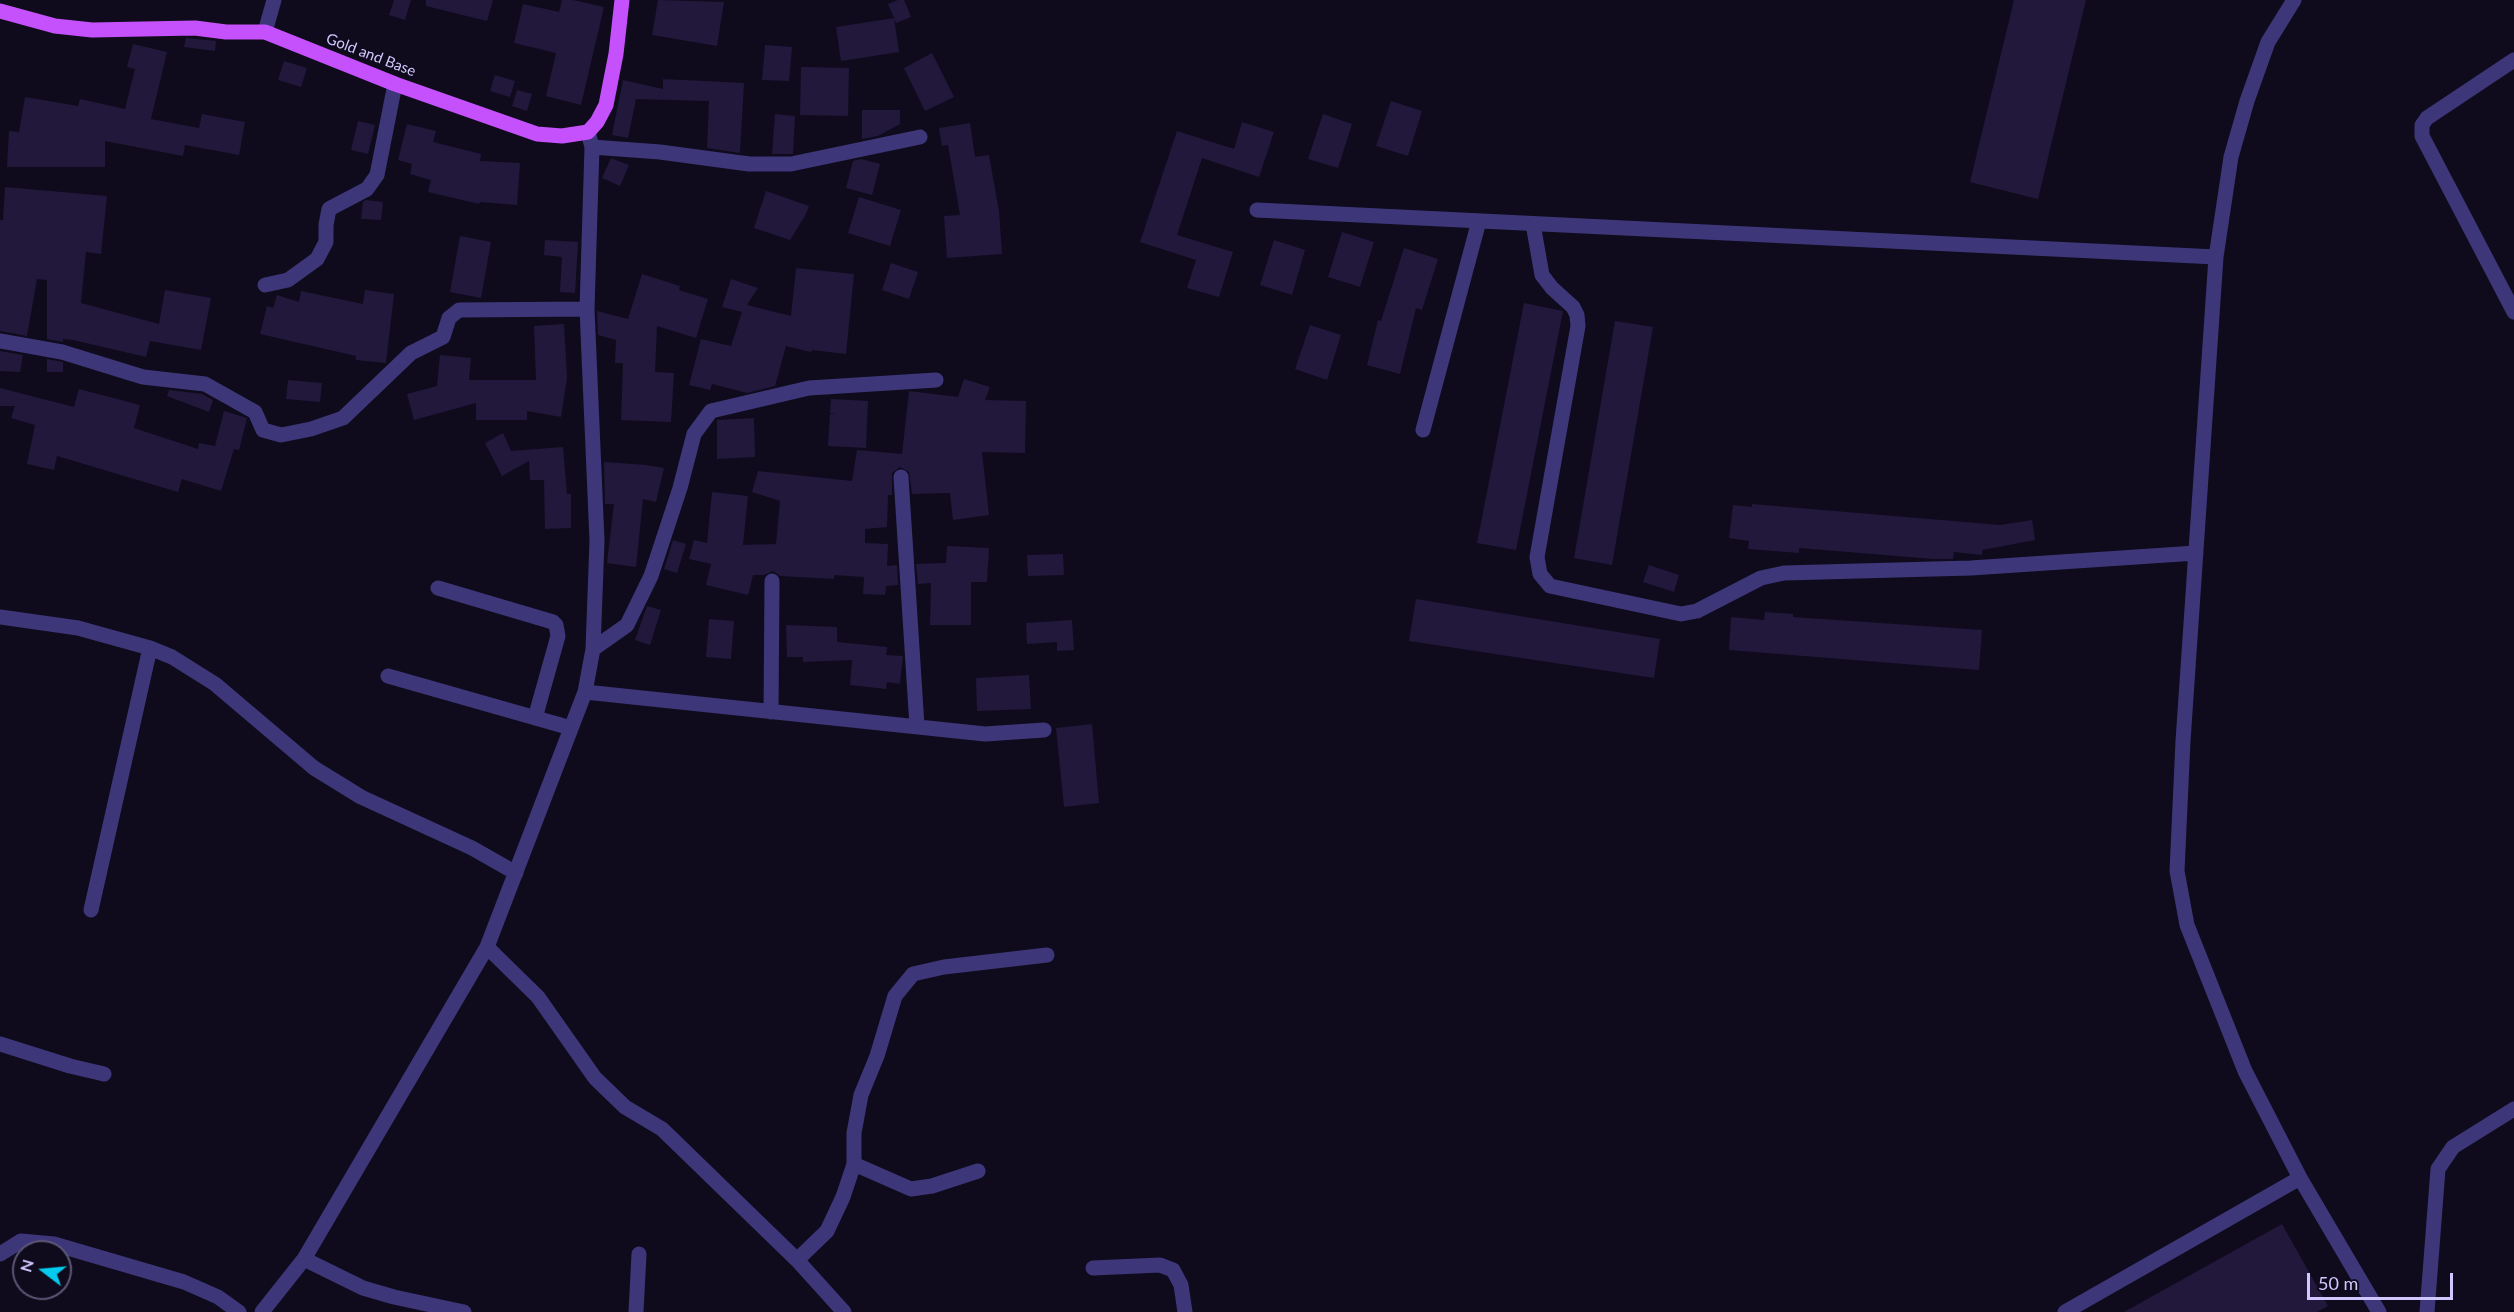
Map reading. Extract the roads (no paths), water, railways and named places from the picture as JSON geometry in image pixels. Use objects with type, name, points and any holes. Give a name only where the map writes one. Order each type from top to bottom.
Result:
[{"type":"main road","points":[[588,132],[597,122],[606,105],[616,54],[622,0]]},
{"type":"main road","name":"Gold and Base","points":[[0,11],[56,26],[92,30],[195,28],[226,32],[266,32],[395,84],[537,134],[562,136],[588,132]]},
{"type":"street","points":[[266,32],[274,0]]},
{"type":"street","points":[[2294,0],[2268,42],[2247,101],[2231,157],[2216,257],[2177,871],[2187,925],[2241,1060],[2300,1178],[2379,1312]]},
{"type":"street","points":[[2514,60],[2427,118],[2422,125],[2422,136],[2514,312]]},
{"type":"street","points":[[265,285],[288,280],[317,259],[326,242],[329,209],[367,189],[377,174],[395,84]]},
{"type":"street","points":[[262,1312],[304,1259],[487,947],[585,692],[592,649],[597,541],[587,309],[592,147],[588,132]]},
{"type":"street","points":[[592,147],[660,152],[749,164],[791,164],[920,137]]},
{"type":"street","points":[[1257,210],[2216,257]]},
{"type":"street","points":[[1423,430],[1479,221]]},
{"type":"street","points":[[1533,224],[1542,275],[1552,288],[1573,307],[1577,315],[1578,326],[1537,557],[1540,574],[1550,586],[1681,614],[1697,611],[1761,578],[1784,573],[1971,568],[2196,554]]},
{"type":"street","points":[[0,341],[62,352],[143,377],[205,384],[255,412],[263,430],[281,435],[311,429],[343,418],[411,353],[443,337],[449,318],[459,310],[587,309]]},
{"type":"street","points":[[592,649],[627,625],[651,576],[680,488],[694,434],[711,411],[809,388],[936,380]]},
{"type":"street","points":[[901,477],[917,726]]},
{"type":"street","points":[[771,712],[772,581]]},
{"type":"street","points":[[438,588],[553,622],[556,625],[558,636],[535,718]]},
{"type":"street","points":[[0,616],[78,628],[150,648],[172,657],[215,684],[314,768],[361,797],[472,848],[516,873]]},
{"type":"street","points":[[91,910],[150,648]]},
{"type":"street","points":[[388,675],[571,728]]},
{"type":"street","points":[[585,692],[985,734],[1044,730]]},
{"type":"street","points":[[487,947],[538,997],[595,1078],[625,1107],[662,1129],[797,1260],[844,1312]]},
{"type":"street","points":[[797,1260],[827,1231],[843,1197],[854,1164],[854,1134],[861,1095],[877,1056],[895,996],[913,974],[944,967],[1047,954]]},
{"type":"street","points":[[0,1044],[104,1074]]},
{"type":"street","points":[[2427,1312],[2438,1169],[2453,1148],[2514,1109]]},
{"type":"street","points":[[854,1164],[911,1189],[932,1186],[978,1171]]},
{"type":"street","points":[[2074,1310],[2300,1178]]},
{"type":"street","points":[[0,1254],[21,1241],[54,1244],[184,1282],[218,1297],[239,1312]]},
{"type":"street","points":[[636,1312],[639,1254]]},
{"type":"street","points":[[304,1259],[363,1288],[464,1312]]},
{"type":"street","points":[[1092,1268],[1160,1264],[1173,1270],[1181,1286],[1185,1312]]}]
